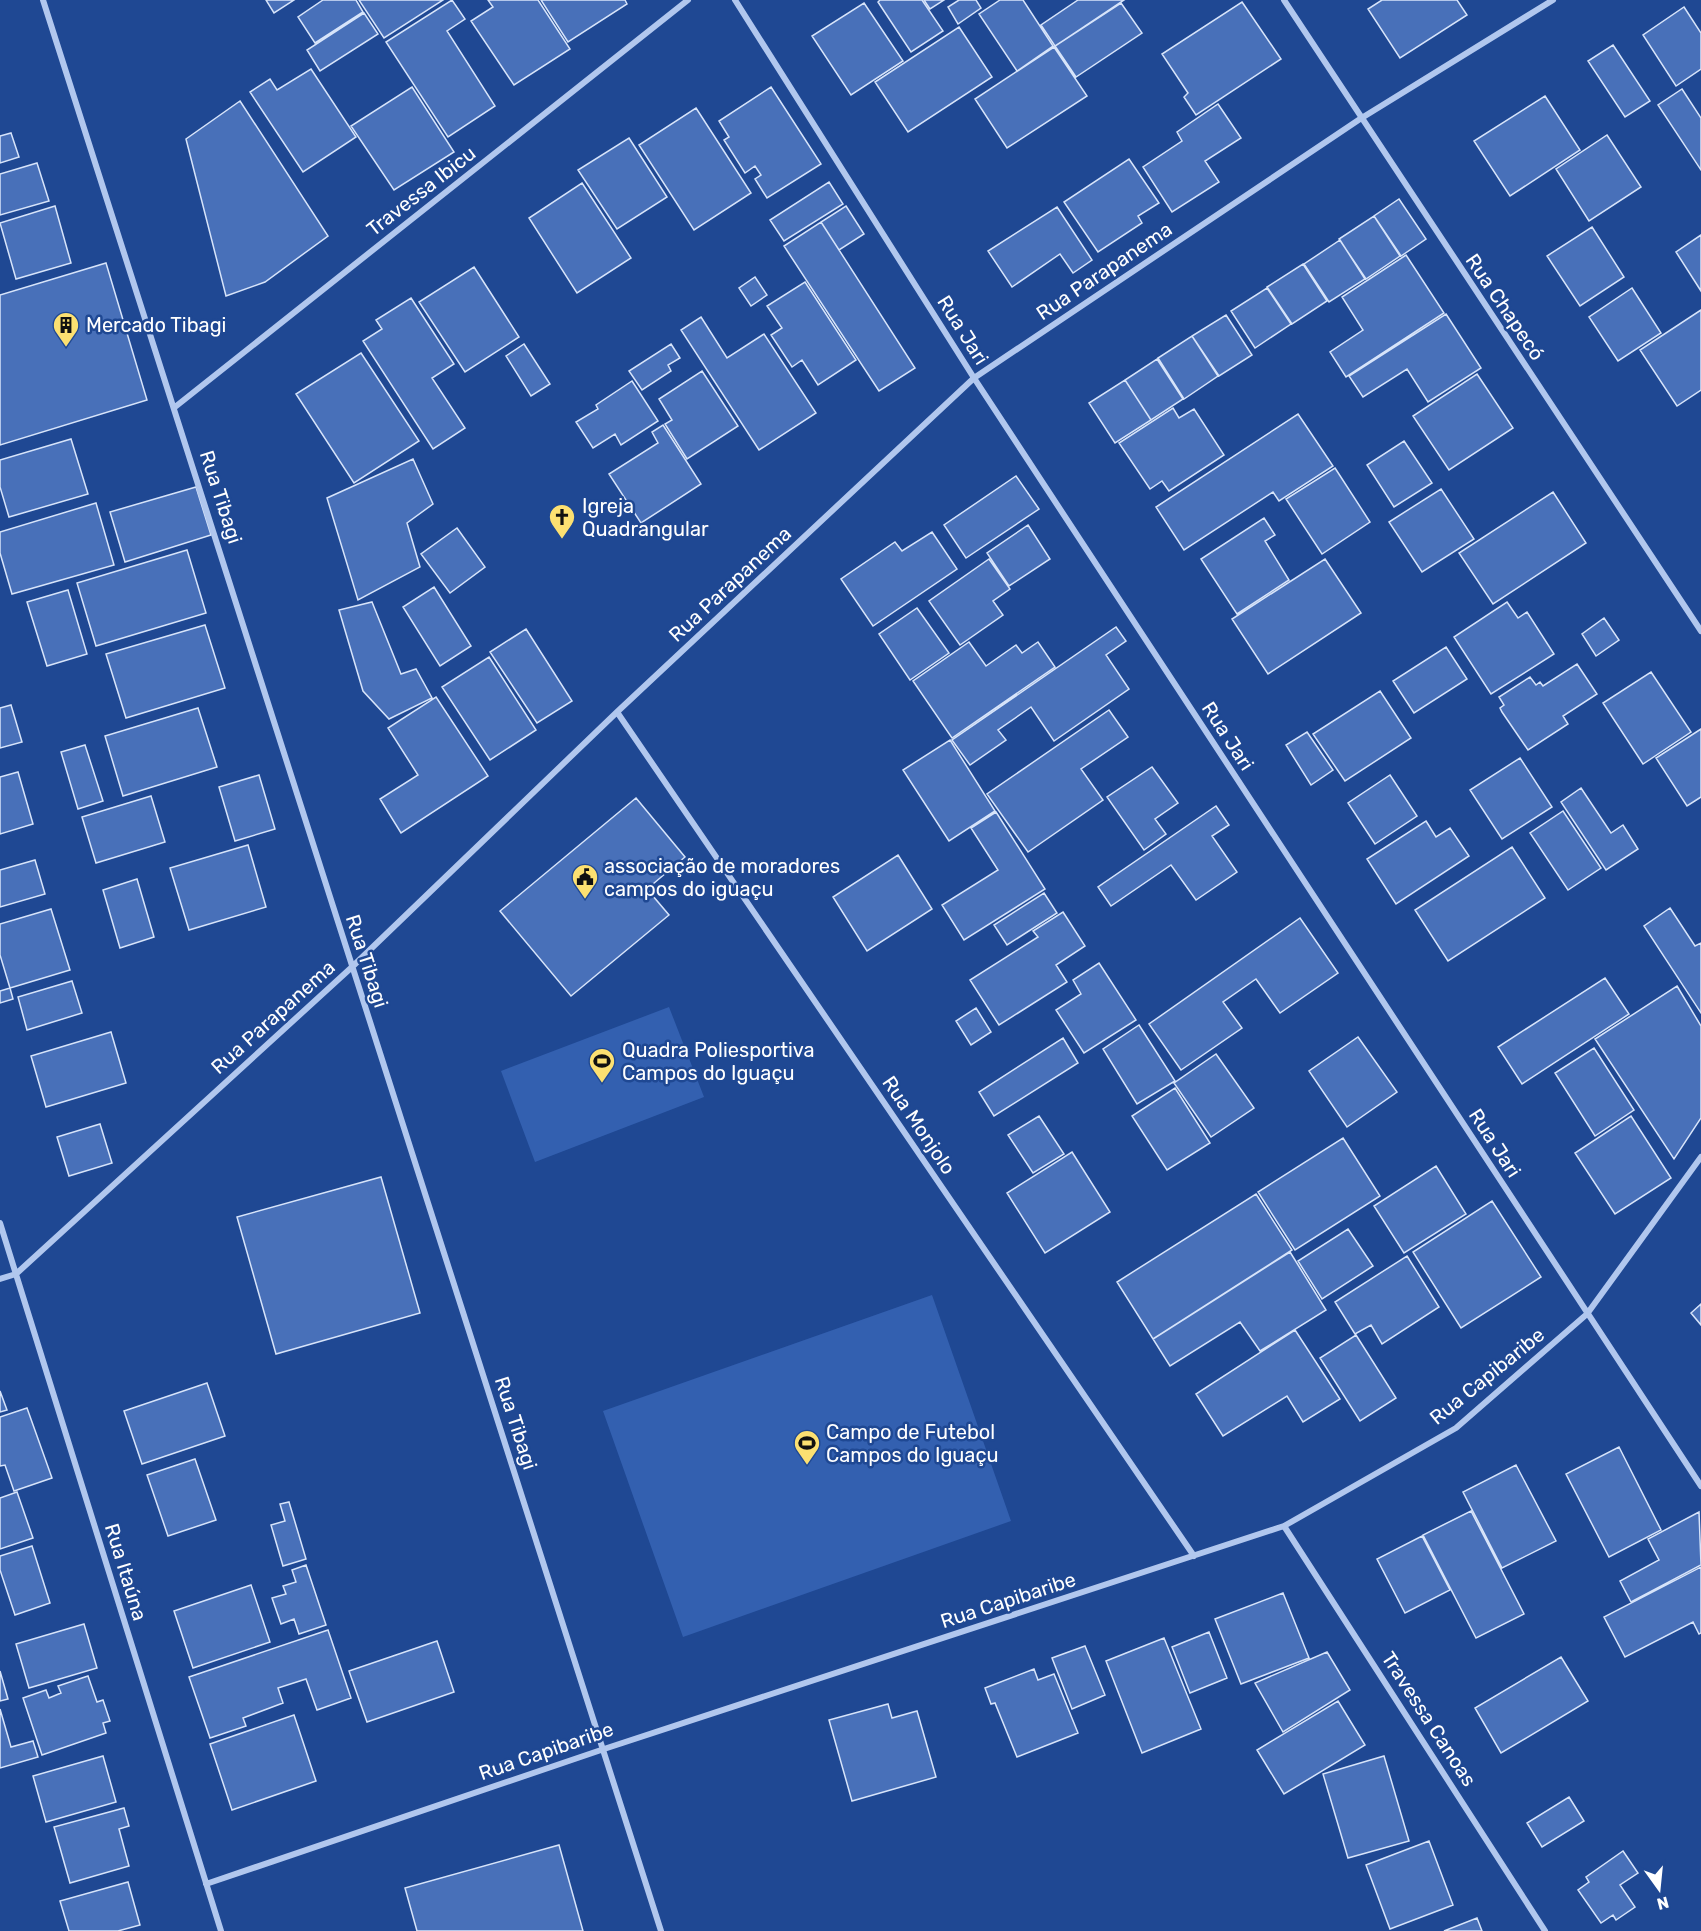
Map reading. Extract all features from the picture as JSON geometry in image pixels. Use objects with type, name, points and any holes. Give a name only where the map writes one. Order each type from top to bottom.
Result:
[{"type":"street","name":"Rua Tibagi","points":[[43,0],[661,1931]]},
{"type":"street","name":"Travessa Ibicu","points":[[175,407],[688,0]]},
{"type":"street","name":"Rua Jari","points":[[735,0],[974,378],[1701,1486]]},
{"type":"street","name":"Rua Chapecó","points":[[1284,0],[1360,119],[1701,631]]},
{"type":"street","name":"Rua Parapanema","points":[[0,1279],[16,1274],[352,967],[617,712],[974,378],[1360,119],[1553,0]]},
{"type":"street","name":"Rua Monjolo","points":[[617,712],[1194,1556]]},
{"type":"street","name":"Rua Capibaribe","points":[[206,1884],[604,1749],[1284,1526],[1456,1428],[1587,1314],[1701,1157]]},
{"type":"street","name":"Rua Itaúna","points":[[0,1223],[221,1931]]},
{"type":"street","name":"Travessa Canoas","points":[[1284,1526],[1545,1931]]},
{"type":"shaded area","name":"Quadra Poliesportiva Campos do Iguaçu","points":[[669,1007],[704,1097],[535,1162],[501,1071]]},
{"type":"shaded area","name":"Campo de Futebol Campos do Iguaçu","points":[[932,1295],[1011,1521],[683,1637],[603,1411]]},
{"type":"building","points":[[266,0],[294,0],[274,13]]},
{"type":"building","points":[[323,0],[356,0],[363,12],[315,43],[298,17]]},
{"type":"building","points":[[359,0],[443,0],[384,38]]},
{"type":"building","points":[[452,0],[465,19],[447,31],[495,106],[448,137],[386,42]]},
{"type":"building","points":[[488,0],[538,0],[570,49],[514,85],[471,21],[493,7]]},
{"type":"building","points":[[541,0],[625,0],[627,4],[568,42]]},
{"type":"building","points":[[880,0],[922,0],[943,31],[911,52],[878,2]]},
{"type":"building","points":[[924,0],[944,0],[930,9]]},
{"type":"building","points":[[959,0],[976,0],[981,8],[958,24],[948,7]]},
{"type":"building","points":[[1000,0],[1023,0],[1053,46],[1017,71],[979,14]]},
{"type":"building","points":[[1078,0],[1124,0],[1055,46],[1041,25]]},
{"type":"building","points":[[1382,0],[1457,0],[1467,15],[1400,58],[1368,9]]},
{"type":"building","points":[[1242,2],[1281,59],[1196,115],[1184,97],[1188,93],[1162,54]]},
{"type":"building","points":[[864,3],[903,61],[851,95],[812,36]]},
{"type":"building","points":[[1121,3],[1142,33],[1076,77],[1055,46]]},
{"type":"building","points":[[1684,7],[1701,33],[1701,69],[1676,86],[1643,35]]},
{"type":"building","points":[[364,13],[378,34],[320,71],[307,50]]},
{"type":"building","points":[[959,27],[992,77],[908,132],[875,82]]},
{"type":"building","points":[[1613,45],[1650,101],[1625,117],[1588,61]]},
{"type":"building","points":[[1054,47],[1087,96],[1007,148],[975,99]]},
{"type":"building","points":[[311,69],[356,137],[303,172],[250,92],[270,79],[277,90]]},
{"type":"building","points":[[412,87],[454,152],[394,190],[351,126]]},
{"type":"building","points":[[771,87],[821,164],[767,198],[755,179],[761,175],[755,166],[745,173],[724,140],[729,137],[719,121]]},
{"type":"building","points":[[1682,89],[1701,118],[1701,170],[1658,105]]},
{"type":"building","points":[[1545,96],[1580,150],[1510,196],[1474,141]]},
{"type":"building","points":[[240,101],[328,236],[265,282],[226,296],[186,139]]},
{"type":"building","points":[[1218,104],[1241,138],[1205,161],[1219,182],[1172,212],[1143,167],[1182,141],[1177,132]]},
{"type":"building","points":[[696,108],[751,193],[694,230],[639,145]]},
{"type":"building","points":[[11,133],[19,157],[0,163],[0,136]]},
{"type":"building","points":[[1607,135],[1641,187],[1589,221],[1556,169]]},
{"type":"building","points":[[629,138],[667,197],[617,229],[578,170]]},
{"type":"building","points":[[1129,159],[1159,203],[1138,216],[1142,223],[1098,252],[1064,202]]},
{"type":"building","points":[[37,163],[49,201],[0,215],[0,174]]},
{"type":"building","points":[[829,182],[843,204],[784,241],[770,220]]},
{"type":"building","points":[[582,183],[631,258],[577,293],[529,218]]},
{"type":"building","points":[[1399,199],[1426,239],[1401,256],[1374,216]]},
{"type":"building","points":[[55,206],[71,263],[16,279],[0,223]]},
{"type":"building","points":[[846,206],[864,234],[839,250],[821,222]]},
{"type":"building","points":[[1057,207],[1092,260],[1073,273],[1060,254],[1012,287],[988,251]]},
{"type":"building","points":[[1374,216],[1400,256],[1366,279],[1339,239]]},
{"type":"building","points":[[821,222],[915,368],[879,391],[784,246]]},
{"type":"building","points":[[1592,227],[1624,277],[1580,306],[1547,256]]},
{"type":"building","points":[[1701,235],[1701,291],[1676,252]]},
{"type":"building","points":[[1340,240],[1365,279],[1329,302],[1304,264]]},
{"type":"building","points":[[1406,255],[1444,313],[1346,377],[1330,352],[1363,330],[1342,297]]},
{"type":"building","name":"Mercado Tibagi","points":[[106,263],[147,400],[0,445],[0,295]]},
{"type":"building","points":[[1303,264],[1327,301],[1292,324],[1267,287]]},
{"type":"building","points":[[474,267],[519,337],[465,372],[419,302]]},
{"type":"building","points":[[755,277],[767,295],[751,306],[739,288]]},
{"type":"building","points":[[805,282],[856,360],[818,385],[802,360],[792,367],[771,335],[782,328],[767,306]]},
{"type":"building","points":[[1267,288],[1291,324],[1255,348],[1231,311]]},
{"type":"building","points":[[1632,288],[1661,333],[1618,361],[1589,317]]},
{"type":"building","points":[[411,298],[454,364],[432,378],[465,428],[433,449],[363,341],[382,329],[376,320]]},
{"type":"building","points":[[1701,310],[1701,390],[1677,406],[1640,350]]},
{"type":"building","points":[[1446,314],[1481,368],[1428,402],[1407,369],[1363,397],[1349,376]]},
{"type":"building","points":[[1226,315],[1252,355],[1219,376],[1192,336]]},
{"type":"building","points":[[701,317],[727,358],[764,334],[816,413],[759,450],[681,330]]},
{"type":"building","points":[[1192,336],[1218,376],[1184,399],[1158,358]]},
{"type":"building","points":[[524,344],[550,384],[531,396],[506,356]]},
{"type":"building","points":[[671,344],[680,358],[668,365],[671,371],[642,390],[629,371]]},
{"type":"building","points":[[361,353],[419,441],[354,483],[296,394]]},
{"type":"building","points":[[1157,359],[1183,399],[1151,420],[1125,380]]},
{"type":"building","points":[[702,371],[738,426],[687,459],[665,424],[672,420],[659,399]]},
{"type":"building","points":[[1477,374],[1513,428],[1449,470],[1413,416]]},
{"type":"building","points":[[1125,380],[1151,420],[1115,443],[1089,403]]},
{"type":"building","points":[[632,381],[658,421],[621,445],[615,434],[593,448],[576,422],[598,409],[596,405]]},
{"type":"building","points":[[1173,408],[1179,418],[1194,409],[1224,455],[1169,491],[1162,481],[1150,489],[1119,443]]},
{"type":"building","points":[[1298,414],[1333,466],[1279,501],[1273,492],[1184,550],[1156,507]]},
{"type":"building","points":[[663,425],[701,484],[641,523],[609,474],[658,443],[652,432]]},
{"type":"building","points":[[71,439],[88,494],[9,517],[0,487],[0,460]]},
{"type":"building","points":[[1404,441],[1432,483],[1394,507],[1367,465]]},
{"type":"building","points":[[413,459],[433,504],[407,523],[420,567],[358,600],[327,498]]},
{"type":"building","points":[[1335,468],[1370,522],[1322,554],[1286,499]]},
{"type":"building","points":[[1016,476],[1039,509],[966,558],[944,525]]},
{"type":"building","points":[[196,487],[211,535],[125,562],[110,512]]},
{"type":"building","points":[[1441,489],[1474,539],[1422,572],[1389,522]]},
{"type":"building","points":[[1553,492],[1586,543],[1493,604],[1459,553]]},
{"type":"building","points":[[96,503],[114,565],[12,594],[0,553],[0,532]]},
{"type":"building","points":[[1264,518],[1275,535],[1265,541],[1289,580],[1237,614],[1201,559]]},
{"type":"building","points":[[1028,525],[1050,559],[1009,586],[987,553]]},
{"type":"building","points":[[457,528],[485,567],[450,593],[421,554]]},
{"type":"building","points":[[932,532],[957,569],[873,626],[841,579],[895,542],[902,551]]},
{"type":"building","points":[[187,550],[206,613],[96,646],[77,583]]},
{"type":"building","points":[[989,559],[1010,589],[993,601],[1003,615],[960,645],[929,601]]},
{"type":"building","points":[[1325,559],[1361,613],[1268,674],[1232,619]]},
{"type":"building","points":[[434,587],[471,646],[440,666],[403,607]]},
{"type":"building","points":[[68,590],[87,654],[47,666],[27,602]]},
{"type":"building","points":[[372,602],[401,674],[416,669],[432,698],[389,719],[363,691],[339,610]]},
{"type":"building","points":[[1507,602],[1518,618],[1527,612],[1554,654],[1491,694],[1454,637]]},
{"type":"building","points":[[917,608],[949,653],[910,680],[879,634]]},
{"type":"building","points":[[1604,618],[1619,640],[1596,656],[1582,634]]},
{"type":"building","points":[[205,625],[225,688],[126,718],[106,654]]},
{"type":"building","points":[[1116,627],[1126,641],[1106,655],[1129,689],[1054,741],[1031,707],[998,730],[1006,740],[970,765],[952,740]]},
{"type":"building","points":[[526,629],[572,701],[537,723],[490,652]]},
{"type":"building","points":[[969,642],[986,666],[1016,645],[1022,653],[1038,642],[1055,667],[952,738],[913,681]]},
{"type":"building","points":[[1446,647],[1467,679],[1414,713],[1393,681]]},
{"type":"building","points":[[489,657],[536,730],[490,760],[442,687]]},
{"type":"building","points":[[1577,664],[1597,694],[1563,716],[1568,724],[1528,750],[1502,712],[1500,708],[1504,705],[1499,697],[1530,677],[1536,685],[1540,682],[1543,686]]},
{"type":"building","points":[[1651,672],[1691,732],[1643,764],[1603,703]]},
{"type":"building","points":[[1380,691],[1411,738],[1345,781],[1313,734]]},
{"type":"building","points":[[436,697],[488,776],[401,833],[380,799],[418,775],[388,728]]},
{"type":"building","points":[[11,705],[22,742],[0,748],[0,708]]},
{"type":"building","points":[[198,708],[217,767],[123,796],[105,736]]},
{"type":"building","points":[[1109,710],[1128,737],[1081,769],[1103,800],[1028,852],[987,794]]},
{"type":"building","points":[[1701,729],[1701,797],[1687,806],[1656,758]]},
{"type":"building","points":[[1307,732],[1333,770],[1311,785],[1286,745]]},
{"type":"building","points":[[950,740],[995,811],[949,841],[903,770]]},
{"type":"building","points":[[85,745],[103,801],[78,809],[61,752]]},
{"type":"building","points":[[1520,758],[1552,807],[1502,839],[1470,790]]},
{"type":"building","points":[[1152,767],[1178,803],[1155,819],[1166,834],[1144,850],[1107,797]]},
{"type":"building","points":[[18,772],[33,824],[0,834],[0,777]]},
{"type":"building","points":[[259,775],[275,829],[235,841],[219,787]]},
{"type":"building","points":[[1390,775],[1417,816],[1375,844],[1348,803]]},
{"type":"building","points":[[1581,788],[1611,833],[1623,825],[1638,849],[1606,870],[1561,802]]},
{"type":"building","points":[[151,796],[165,842],[96,863],[82,817]]},
{"type":"building","name":"associação de moradores campos do iguaçu","points":[[636,798],[685,857],[647,889],[669,915],[571,996],[500,911]]},
{"type":"building","points":[[1216,806],[1229,825],[1212,836],[1237,872],[1196,900],[1171,865],[1111,906],[1098,887]]},
{"type":"building","points":[[1563,811],[1601,868],[1568,890],[1530,833]]},
{"type":"building","points":[[996,812],[1045,889],[964,940],[942,905],[998,870],[971,828]]},
{"type":"building","points":[[1426,821],[1436,837],[1450,828],[1469,856],[1396,904],[1367,859]]},
{"type":"building","points":[[248,845],[266,907],[189,930],[170,868]]},
{"type":"building","points":[[1512,847],[1545,898],[1448,961],[1415,910]]},
{"type":"building","points":[[898,855],[932,909],[867,951],[833,897]]},
{"type":"building","points":[[35,860],[45,894],[0,907],[0,870]]},
{"type":"building","points":[[137,879],[154,937],[120,948],[103,890]]},
{"type":"building","points":[[1044,893],[1057,913],[1007,945],[994,925]]},
{"type":"building","points":[[1670,908],[1695,946],[1701,943],[1701,1013],[1644,926]]},
{"type":"building","points":[[51,909],[70,970],[10,988],[0,955],[0,924]]},
{"type":"building","points":[[1063,912],[1085,946],[1056,965],[1067,982],[999,1025],[970,980],[1038,937],[1033,931]]},
{"type":"building","points":[[1300,918],[1338,973],[1280,1013],[1256,979],[1223,1002],[1242,1028],[1181,1070],[1149,1024]]},
{"type":"building","points":[[1099,963],[1136,1020],[1084,1053],[1056,1010],[1081,994],[1073,980]]},
{"type":"building","points":[[1605,978],[1629,1014],[1522,1084],[1498,1047]]},
{"type":"building","points":[[72,981],[82,1013],[27,1030],[18,997]]},
{"type":"building","points":[[1677,986],[1701,1026],[1701,1118],[1674,1159],[1595,1039]]},
{"type":"building","points":[[10,988],[13,999],[0,1003],[0,991]]},
{"type":"building","points":[[976,1008],[991,1032],[971,1045],[956,1021]]},
{"type":"building","points":[[1139,1025],[1175,1081],[1137,1104],[1103,1049]]},
{"type":"building","points":[[111,1032],[126,1083],[46,1107],[31,1056]]},
{"type":"building","points":[[1358,1037],[1397,1092],[1347,1127],[1309,1071]]},
{"type":"building","points":[[1063,1038],[1078,1063],[994,1116],[979,1092]]},
{"type":"building","points":[[1594,1048],[1634,1110],[1595,1136],[1555,1073]]},
{"type":"building","points":[[1216,1054],[1254,1108],[1211,1137],[1174,1083]]},
{"type":"building","points":[[1175,1088],[1210,1143],[1167,1170],[1132,1116]]},
{"type":"building","points":[[1039,1116],[1064,1154],[1033,1173],[1008,1135]]},
{"type":"building","points":[[1631,1116],[1671,1178],[1615,1214],[1575,1153]]},
{"type":"building","points":[[100,1124],[112,1163],[69,1176],[57,1137]]},
{"type":"building","points":[[1343,1138],[1380,1196],[1295,1250],[1258,1192]]},
{"type":"building","points":[[1072,1152],[1110,1212],[1045,1253],[1007,1193]]},
{"type":"building","points":[[1436,1166],[1466,1214],[1404,1253],[1374,1206]]},
{"type":"building","points":[[381,1177],[420,1313],[276,1354],[237,1217]]},
{"type":"building","points":[[1256,1194],[1292,1250],[1153,1339],[1117,1282]]},
{"type":"building","points":[[1492,1201],[1541,1277],[1461,1328],[1413,1252]]},
{"type":"building","points":[[1348,1229],[1373,1266],[1322,1299],[1298,1261]]},
{"type":"building","points":[[1290,1252],[1326,1310],[1260,1351],[1240,1322],[1170,1366],[1153,1339]]},
{"type":"building","points":[[1407,1256],[1439,1307],[1382,1344],[1371,1325],[1355,1334],[1335,1302]]},
{"type":"building","points":[[1701,1304],[1701,1325],[1691,1313]]},
{"type":"building","points":[[1295,1330],[1340,1399],[1303,1422],[1287,1396],[1223,1436],[1196,1394]]},
{"type":"building","points":[[1356,1335],[1396,1398],[1360,1421],[1320,1358]]},
{"type":"building","points":[[207,1383],[225,1436],[142,1464],[124,1411]]},
{"type":"building","points":[[0,1391],[7,1410],[0,1412]]},
{"type":"building","points":[[27,1408],[52,1478],[14,1491],[5,1465],[0,1466],[0,1417]]},
{"type":"building","points":[[1619,1447],[1661,1530],[1609,1557],[1566,1474]]},
{"type":"building","points":[[195,1459],[216,1520],[168,1536],[147,1475]]},
{"type":"building","points":[[1516,1465],[1556,1541],[1502,1568],[1463,1492]]},
{"type":"building","points":[[17,1492],[33,1538],[0,1549],[0,1498]]},
{"type":"building","points":[[289,1502],[306,1559],[283,1566],[271,1525],[285,1521],[280,1504]]},
{"type":"building","points":[[1471,1511],[1524,1614],[1476,1638],[1423,1535]]},
{"type":"building","points":[[1699,1512],[1701,1565],[1631,1602],[1620,1581],[1659,1560],[1648,1539]]},
{"type":"building","points":[[1422,1536],[1450,1590],[1405,1613],[1377,1559]]},
{"type":"building","points":[[32,1546],[50,1603],[15,1615],[0,1570],[0,1556]]},
{"type":"building","points":[[306,1565],[326,1625],[299,1634],[294,1619],[281,1624],[272,1598],[286,1594],[283,1586],[296,1582],[292,1570]]},
{"type":"building","points":[[1701,1567],[1701,1633],[1699,1634],[1693,1622],[1625,1657],[1604,1617]]},
{"type":"building","points":[[251,1585],[270,1642],[193,1668],[174,1611]]},
{"type":"building","points":[[1283,1593],[1309,1658],[1241,1684],[1215,1619]]},
{"type":"building","points":[[84,1624],[97,1668],[29,1688],[16,1644]]},
{"type":"building","points":[[328,1630],[351,1698],[317,1710],[306,1679],[278,1688],[283,1703],[243,1718],[246,1726],[210,1738],[189,1677]]},
{"type":"building","points":[[1209,1632],[1227,1678],[1190,1693],[1172,1647]]},
{"type":"building","points":[[1164,1638],[1201,1729],[1142,1753],[1106,1661]]},
{"type":"building","points":[[437,1641],[454,1692],[367,1722],[349,1671]]},
{"type":"building","points":[[1085,1646],[1105,1695],[1072,1709],[1052,1658]]},
{"type":"building","points":[[1327,1652],[1350,1690],[1283,1732],[1255,1683]]},
{"type":"building","points":[[1561,1657],[1588,1701],[1501,1753],[1475,1708]]},
{"type":"building","points":[[1034,1669],[1038,1680],[1054,1674],[1078,1733],[1017,1757],[995,1703],[991,1704],[985,1688]]},
{"type":"building","points":[[0,1671],[8,1699],[0,1701]]},
{"type":"building","points":[[88,1676],[97,1702],[103,1700],[110,1721],[103,1723],[106,1733],[42,1755],[23,1698],[46,1690],[49,1698],[61,1693],[58,1686]]},
{"type":"building","points":[[1338,1701],[1365,1745],[1284,1794],[1257,1750]]},
{"type":"building","points":[[888,1704],[892,1718],[917,1711],[936,1777],[852,1801],[829,1720]]},
{"type":"building","points":[[0,1709],[11,1747],[33,1741],[38,1757],[0,1768]]},
{"type":"building","points":[[294,1715],[316,1781],[232,1810],[210,1744]]},
{"type":"building","points":[[103,1756],[116,1802],[46,1822],[33,1776]]},
{"type":"building","points":[[1384,1756],[1409,1841],[1348,1858],[1323,1774]]},
{"type":"building","points":[[1569,1797],[1584,1821],[1542,1847],[1527,1823]]},
{"type":"building","points":[[124,1808],[129,1826],[119,1829],[129,1866],[70,1883],[54,1827]]},
{"type":"building","points":[[1429,1841],[1453,1905],[1390,1929],[1366,1865]]},
{"type":"building","points":[[559,1845],[583,1931],[417,1931],[405,1888]]},
{"type":"building","points":[[1623,1851],[1638,1873],[1620,1885],[1635,1907],[1616,1920],[1613,1915],[1601,1923],[1578,1890],[1589,1882],[1586,1877]]},
{"type":"building","points":[[128,1882],[140,1925],[118,1931],[69,1931],[60,1901]]},
{"type":"building","points":[[1477,1918],[1482,1931],[1444,1931]]},
{"type":"place","name":"Mercado Tibagi","points":[[66,348]]},
{"type":"place","name":"Igreja Quadrangular","points":[[562,540]]},
{"type":"place","name":"associação de moradores campos do iguaçu","points":[[585,900]]},
{"type":"place","name":"Quadra Poliesportiva Campos do Iguaçu","points":[[602,1084]]},
{"type":"place","name":"Campo de Futebol Campos do Iguaçu","points":[[807,1466]]}]
